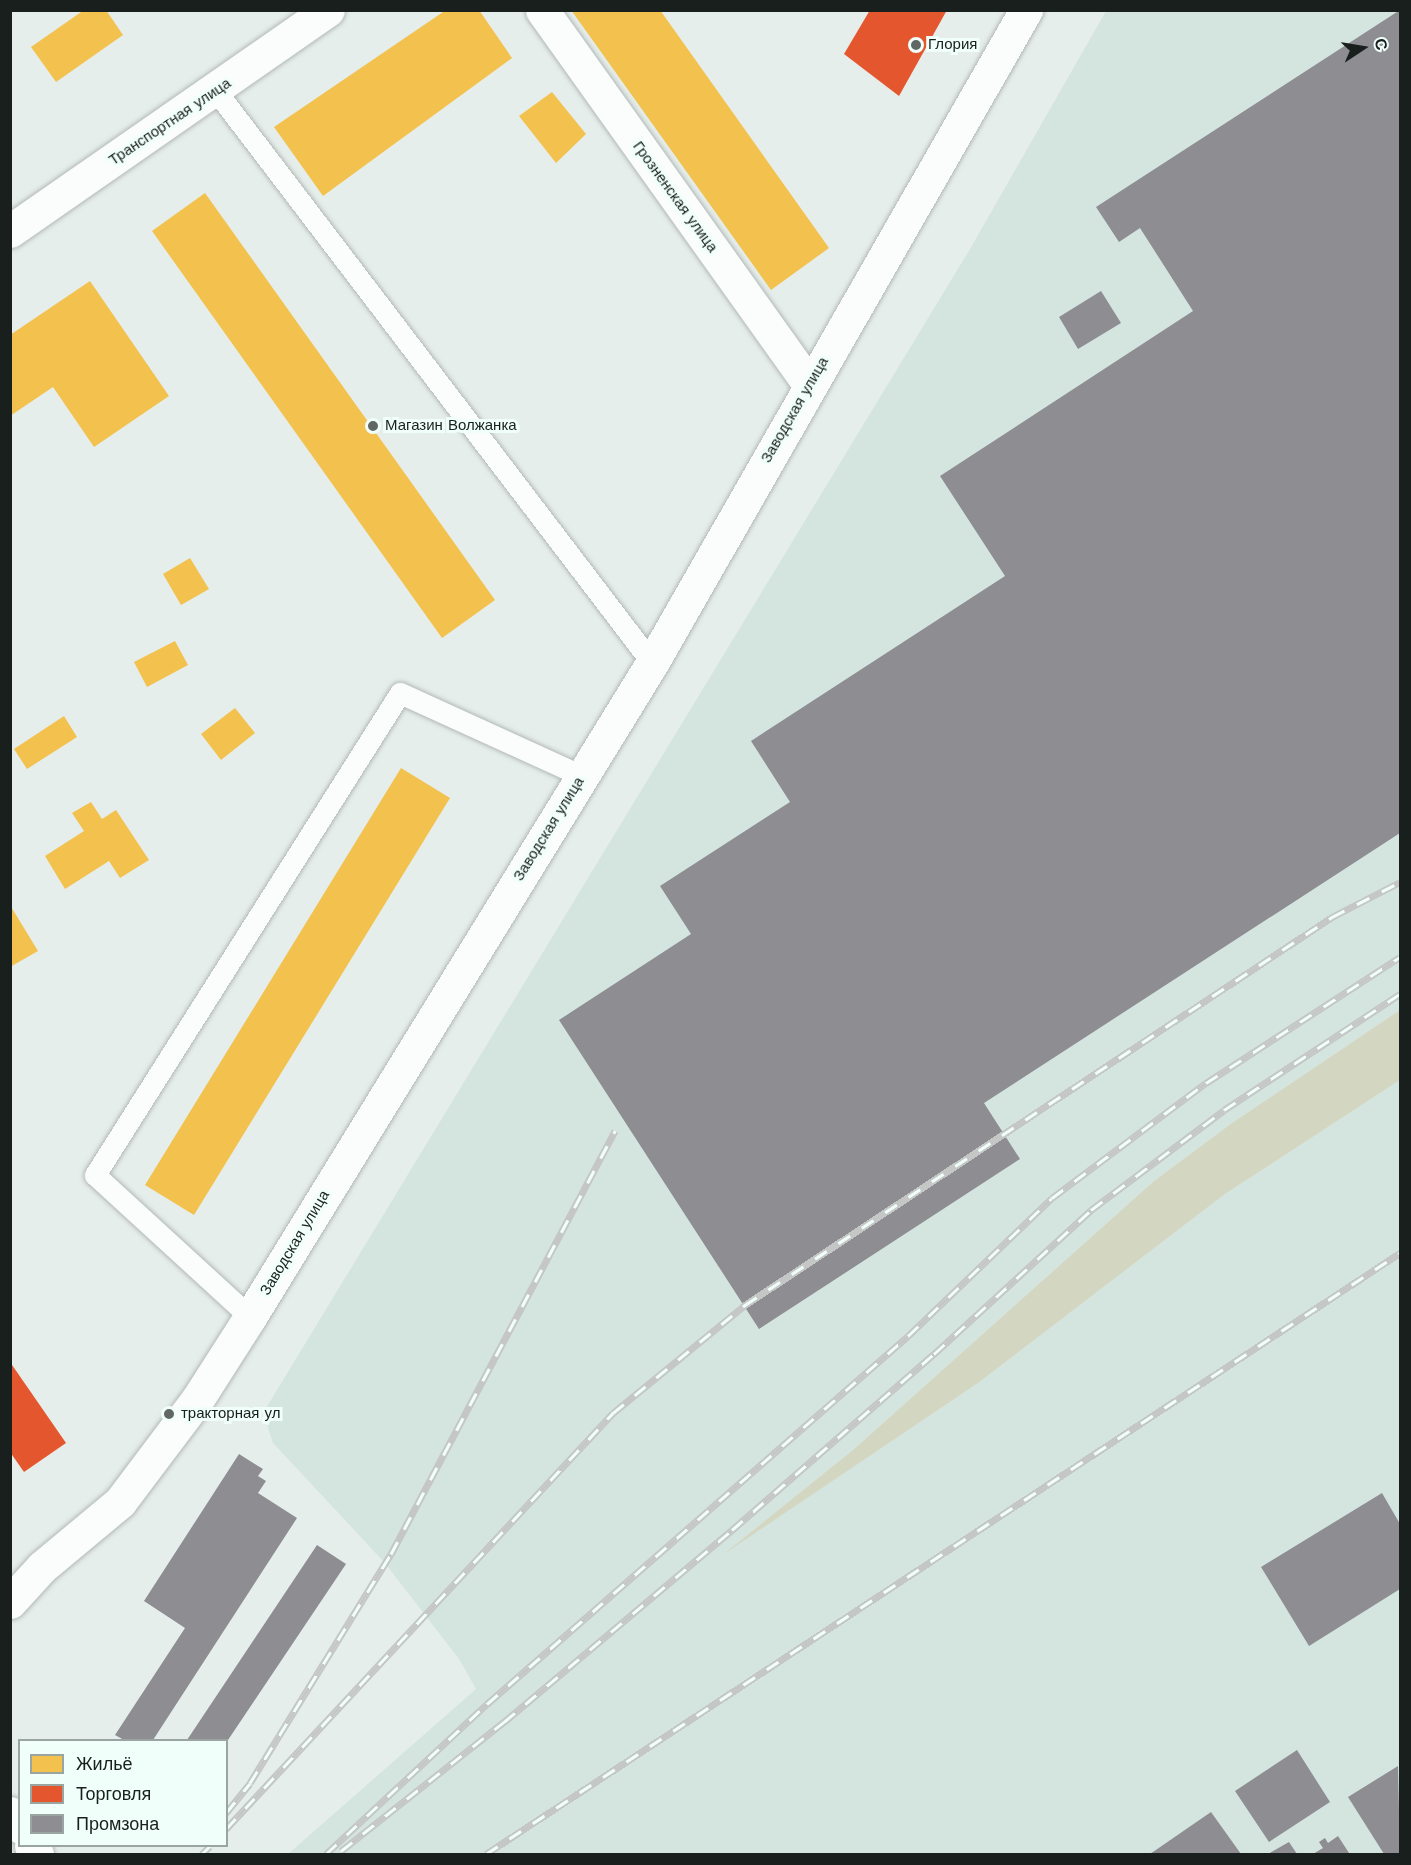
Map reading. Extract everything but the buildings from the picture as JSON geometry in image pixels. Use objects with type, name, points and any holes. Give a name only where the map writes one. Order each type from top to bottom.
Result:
[{"type":"street","name":"Транспортная улица","points":[[10,231],[216,91],[328,10]]},
{"type":"street","name":"Грозненская улица","points":[[542,10],[809,384]]},
{"type":"street","name":"Заводская улица","points":[[10,1602],[42,1566],[120,1502],[196,1400],[250,1317],[652,663],[809,384],[1026,10]]},
{"type":"lane","points":[[216,91],[652,663]]},
{"type":"lane","points":[[250,1317],[95,1175],[400,693],[582,776]]},
{"type":"shaded area","points":[[1106,11],[1400,11],[1400,1010],[1232,1123],[1154,1181],[853,1450],[732,1548],[978,1383],[1225,1194],[1400,1080],[1400,1854],[288,1854],[476,1689],[459,1659],[384,1562],[273,1443],[263,1413],[970,249]]},
{"type":"green space","points":[[1400,1010],[1400,1080],[1225,1194],[978,1383],[724,1554],[853,1450],[1154,1181],[1232,1123]]},
{"type":"railway","points":[[228,1827],[613,1413],[745,1305],[1332,917],[1400,882]]},
{"type":"railway","points":[[326,1854],[487,1704],[908,1336],[1052,1198],[1206,1083],[1400,957]]},
{"type":"railway","points":[[341,1851],[504,1722],[732,1530],[934,1354],[1091,1210],[1224,1110],[1400,994]]},
{"type":"railway","points":[[228,1810],[250,1783],[391,1554],[615,1131]]},
{"type":"railway","points":[[486,1854],[1400,1253]]},
{"type":"railway","points":[[202,1854],[209,1847]]},
{"type":"place","name":"Глория","points":[[916,45]]},
{"type":"place","name":"Магазин Волжанка","points":[[373,426]]},
{"type":"place","name":"тракторная ул","points":[[169,1414]]}]
